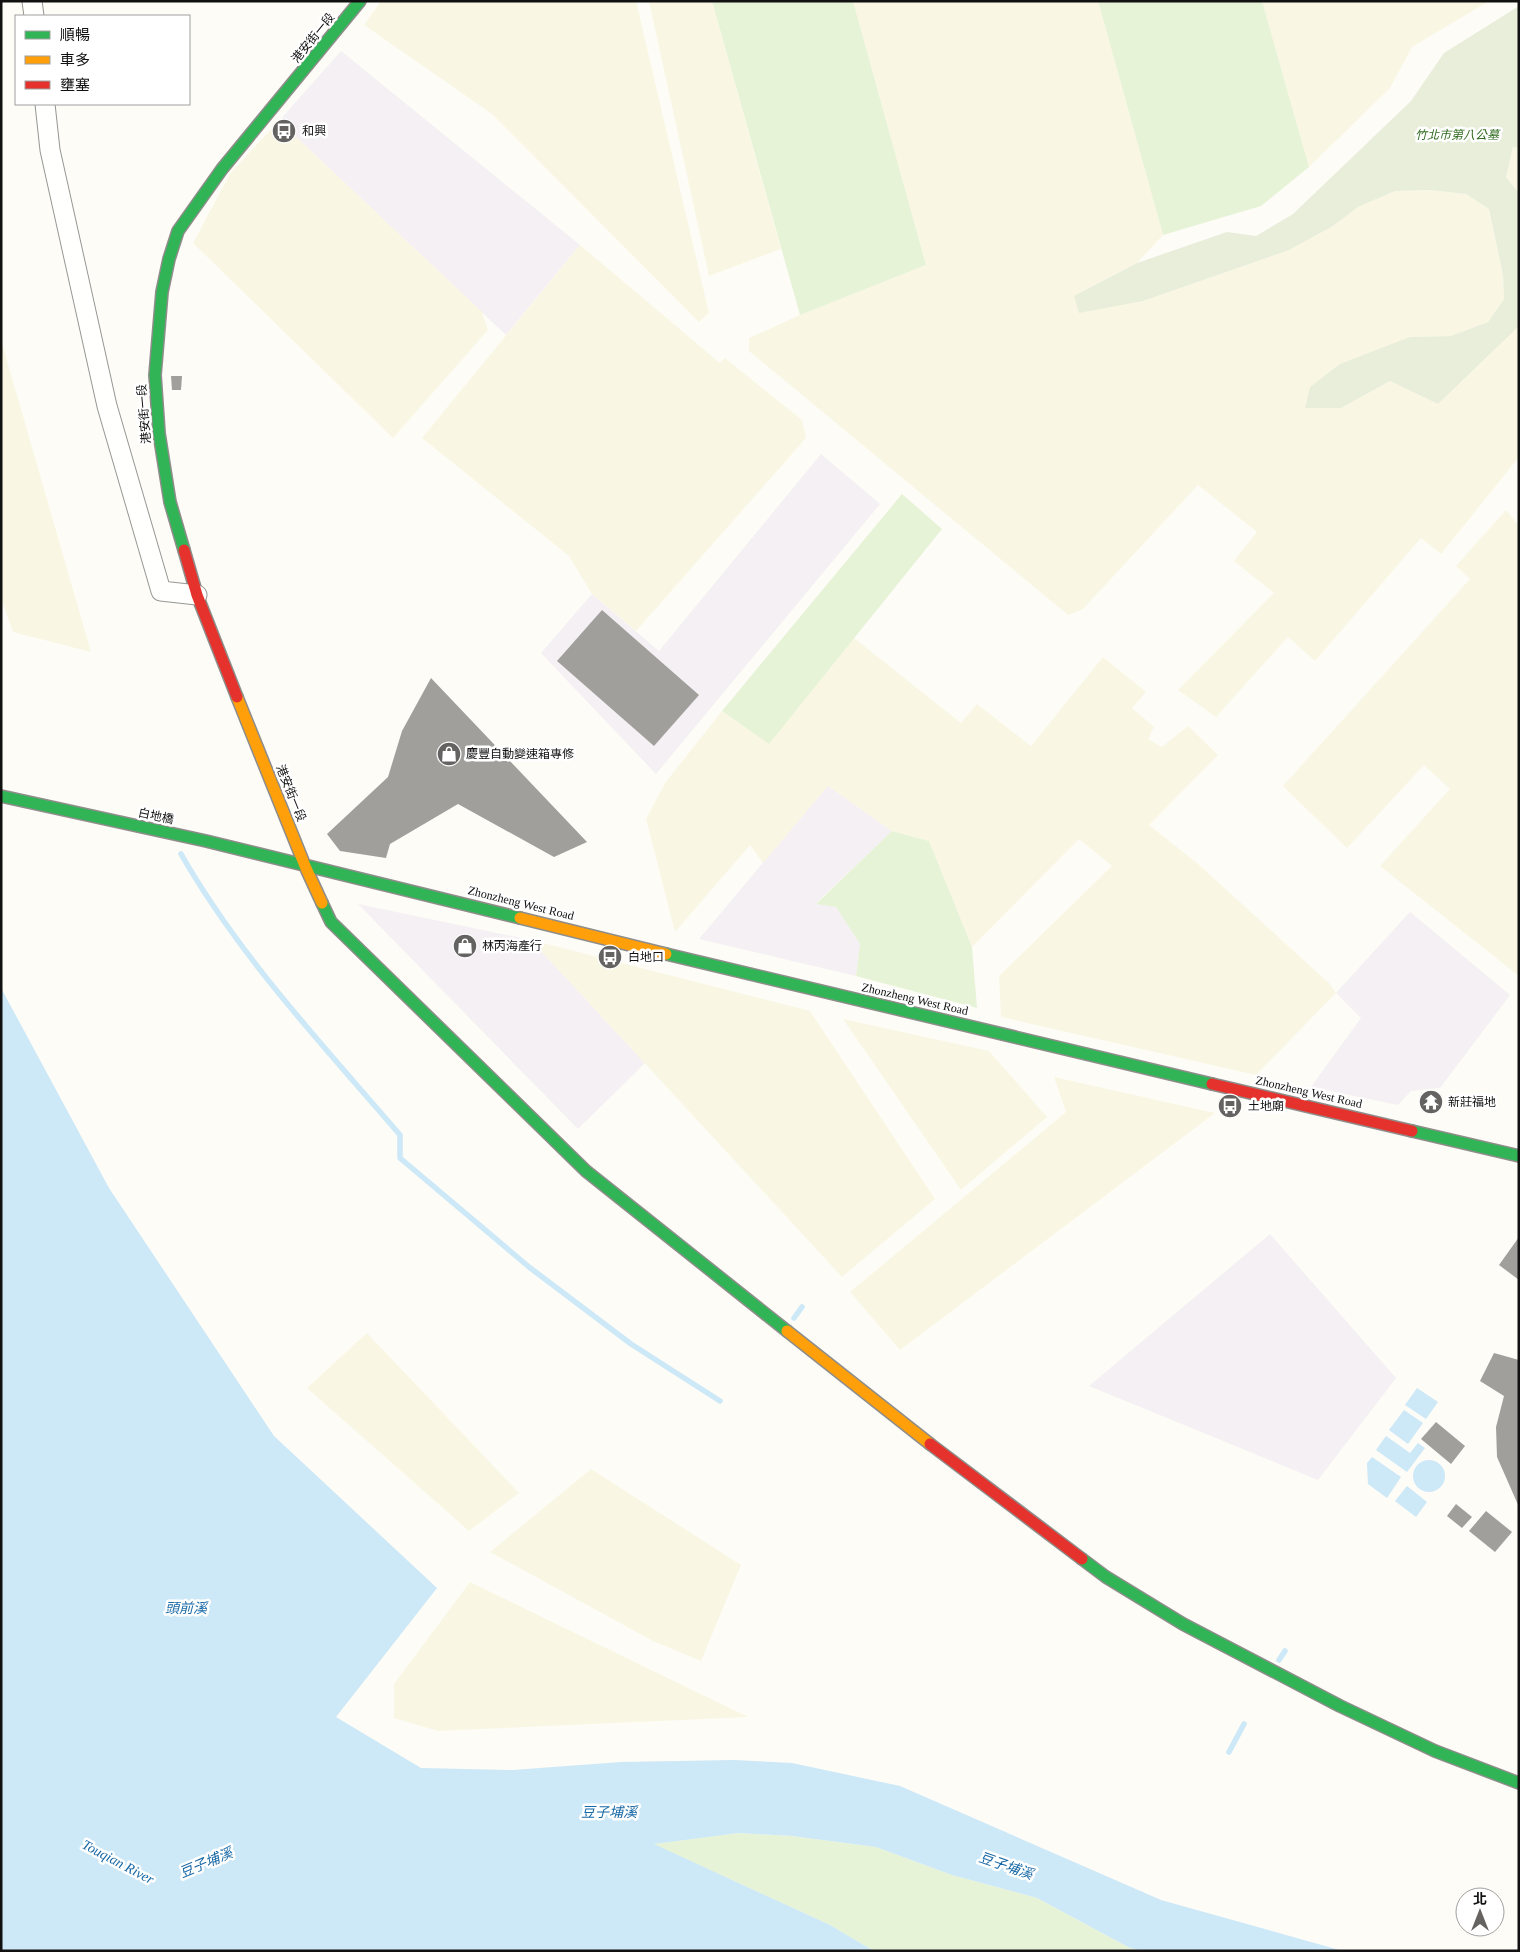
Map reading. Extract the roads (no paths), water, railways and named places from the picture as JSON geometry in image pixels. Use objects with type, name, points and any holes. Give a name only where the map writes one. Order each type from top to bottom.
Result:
[{"type":"street","points":[[32,1],[34,15]]},
{"type":"street","name":"港安街一段","points":[[360,1],[285,95],[222,169],[178,231],[169,259],[158,329],[155,375],[159,433],[170,502],[197,595],[305,866],[331,922],[586,1171],[973,1478],[1106,1578],[1183,1624],[1366,1718],[1436,1751],[1519,1783]]},
{"type":"street","points":[[45,105],[50,150],[105,398],[161,590],[197,595]]},
{"type":"street","name":"白地橋","points":[[1,796],[305,866]]},
{"type":"street","name":"Zhonzheng West Road","points":[[305,866],[836,995],[1519,1156]]},
{"type":"water","name":"頭前溪","points":[[1,988],[109,1188],[274,1436],[437,1588],[336,1717],[421,1768],[513,1770],[621,1762],[734,1760],[792,1763],[900,1786],[1161,1900],[1343,1951],[1142,1951],[1130,1948],[1037,1898],[952,1875],[876,1847],[792,1836],[739,1833],[654,1844],[830,1925],[874,1951],[1,1951]]},
{"type":"water","points":[[1417,1388],[1438,1402],[1426,1419],[1405,1405]]},
{"type":"water","points":[[1404,1410],[1423,1423],[1408,1444],[1389,1430]]},
{"type":"water","points":[[1386,1436],[1410,1453],[1418,1443],[1425,1448],[1407,1472],[1376,1450]]},
{"type":"water","points":[[1372,1457],[1401,1477],[1387,1498],[1368,1484],[1367,1463]]},
{"type":"water","points":[[1429,1460],[1440,1465],[1445,1476],[1440,1487],[1429,1492],[1418,1487],[1413,1476],[1418,1465]]},
{"type":"water","points":[[1407,1486],[1427,1502],[1416,1517],[1395,1501]]},
{"type":"waterway","points":[[181,854],[229,929],[283,999],[400,1135],[400,1158],[529,1267],[631,1344],[720,1401]]},
{"type":"waterway","points":[[794,1318],[802,1307]]},
{"type":"waterway","points":[[1279,1660],[1285,1651]]},
{"type":"waterway","points":[[1229,1752],[1244,1724]]},
{"type":"place","name":"和興","points":[[284,131]]},
{"type":"place","name":"慶豐自動變速箱專修","points":[[449,754]]},
{"type":"place","name":"林丙海產行","points":[[465,946]]},
{"type":"place","name":"白地口","points":[[610,957]]},
{"type":"place","name":"新莊福地","points":[[1431,1102]]},
{"type":"place","name":"土地廟","points":[[1230,1106]]},
{"type":"park label","name":"竹北市第八公墓","points":[[1457,135]]},
{"type":"water label","name":"豆子埔溪","points":[[609,1812]]},
{"type":"water label","name":"Touqian River","points":[[118,1862]]},
{"type":"water label","name":"豆子埔溪","points":[[206,1863]]},
{"type":"water label","name":"豆子埔溪","points":[[1006,1866]]}]
